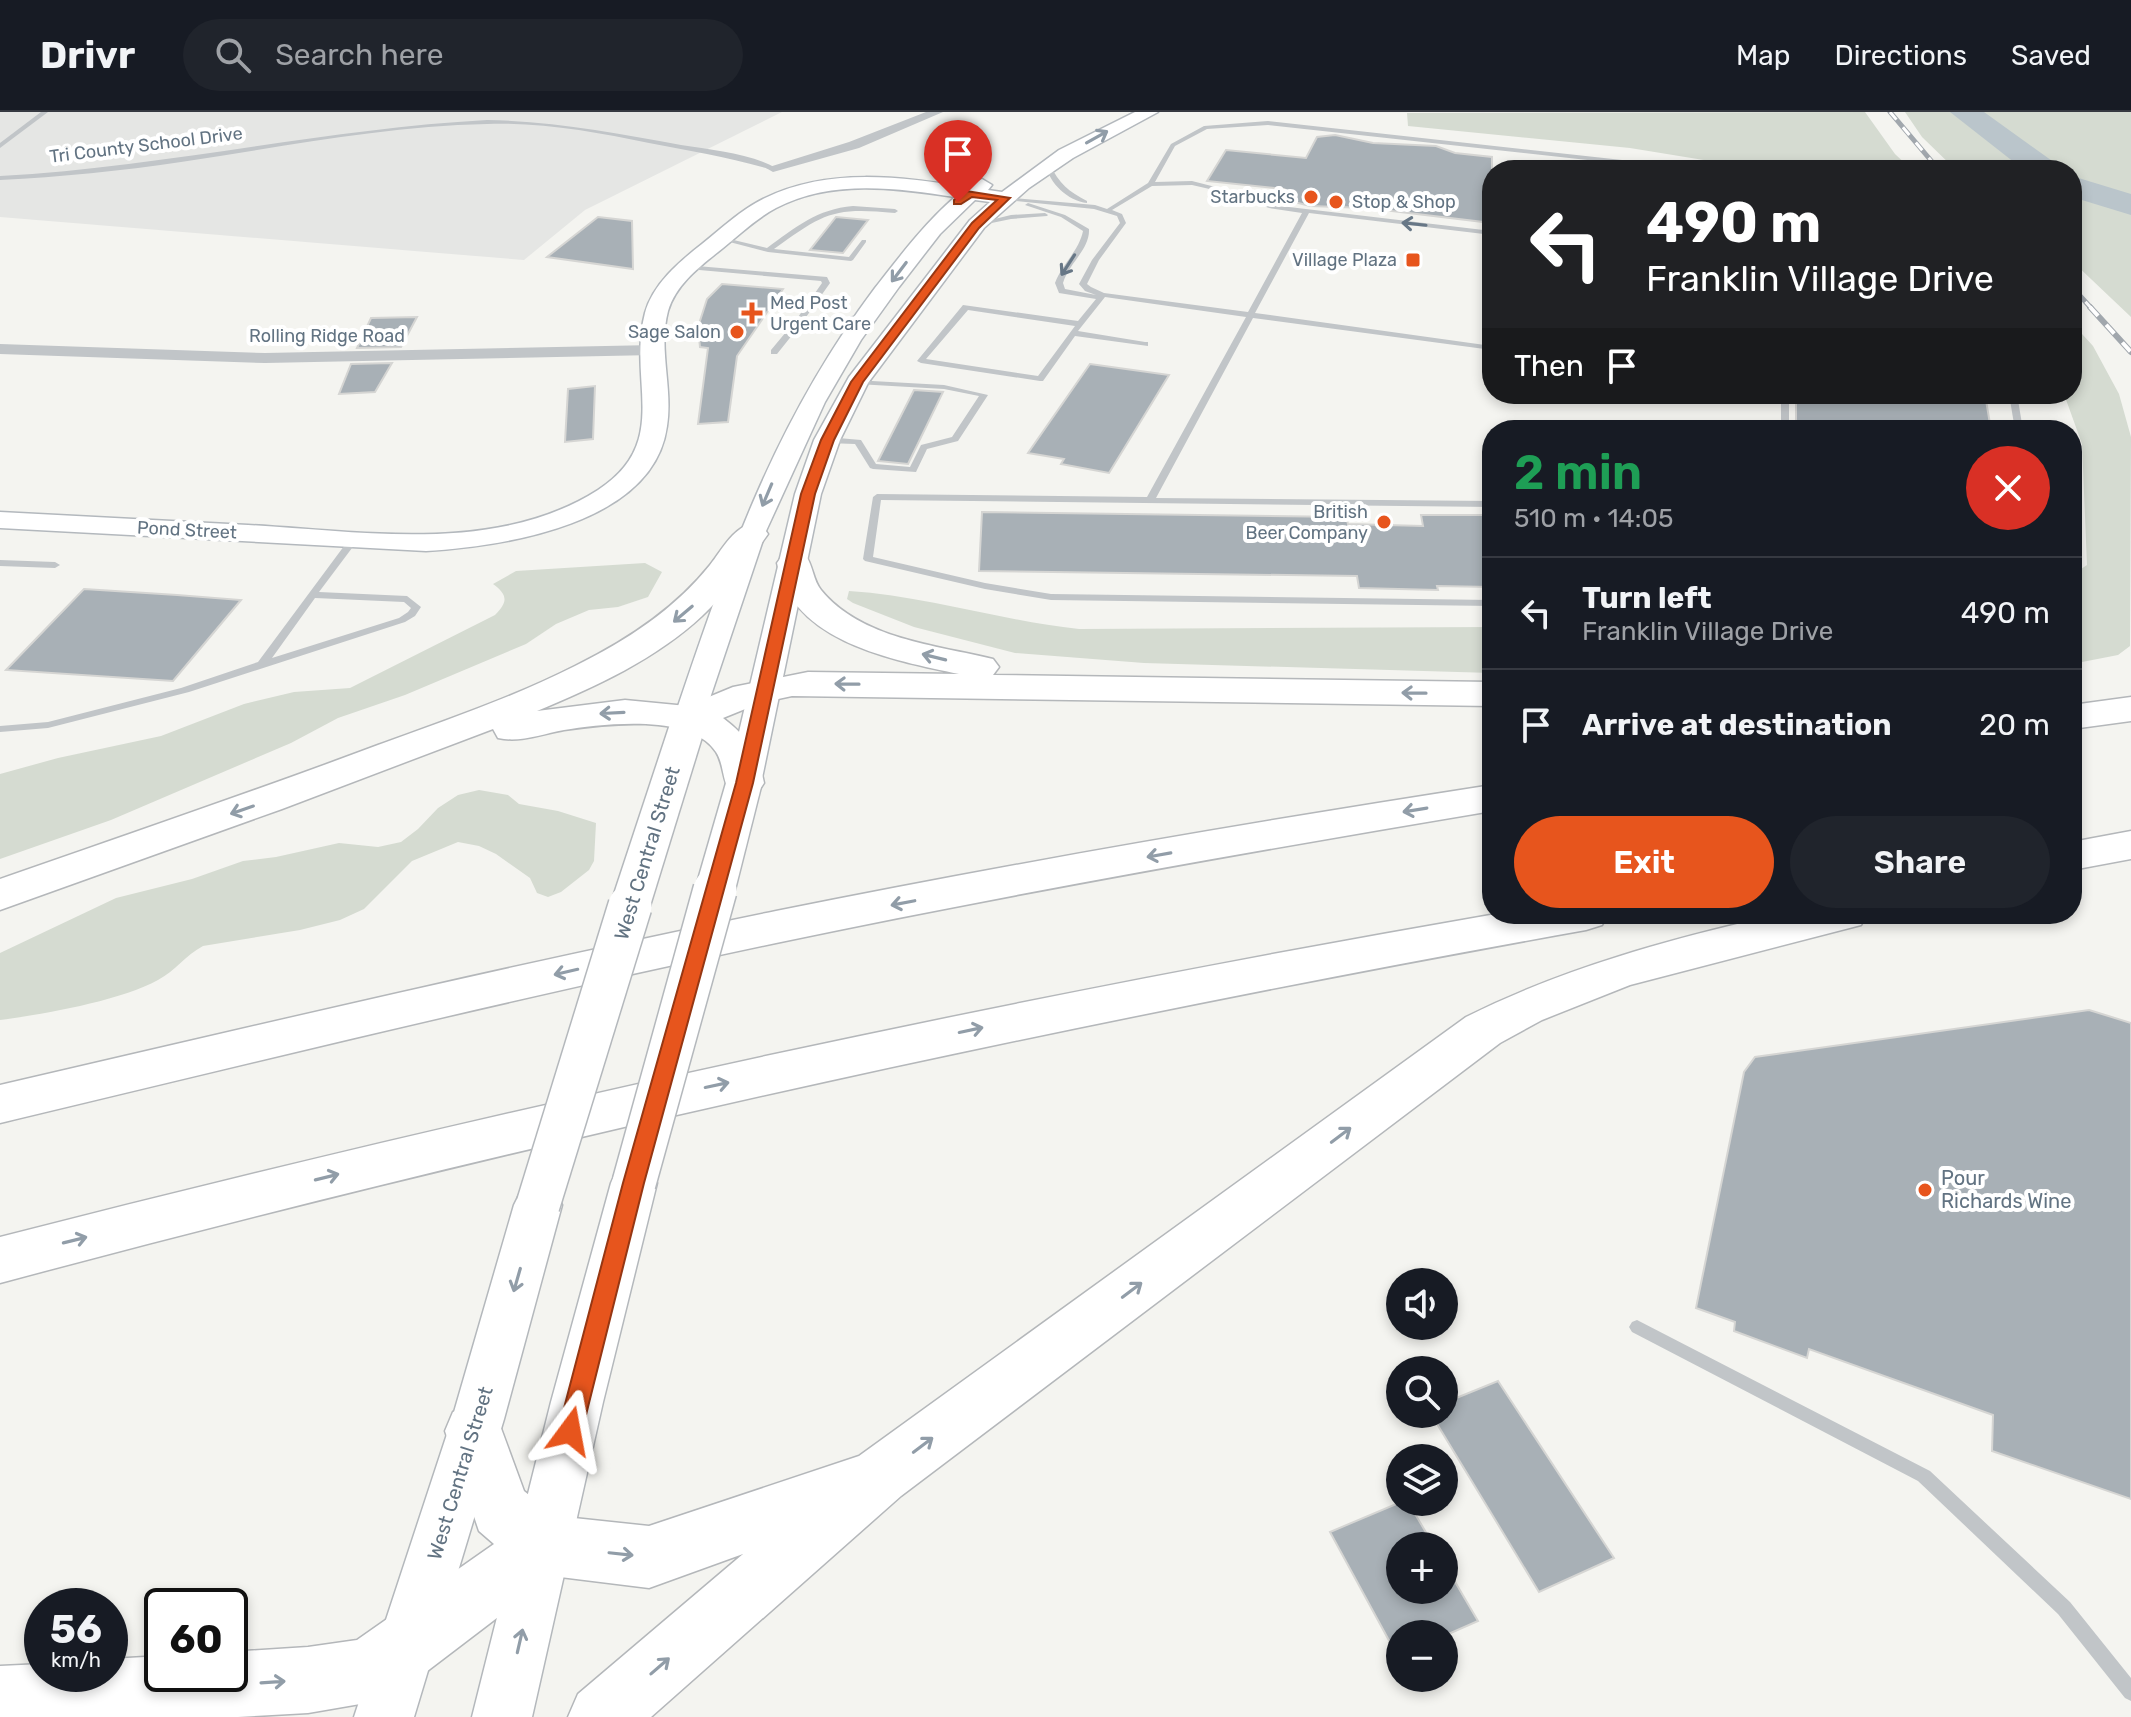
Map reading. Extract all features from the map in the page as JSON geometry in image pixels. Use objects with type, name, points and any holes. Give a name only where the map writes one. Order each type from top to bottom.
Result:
[{"type":"highway","points":[[0,895],[304,788],[549,693],[627,654],[691,607],[714,583],[751,534]]},
{"type":"highway","points":[[794,563],[803,592],[822,610],[859,632],[906,650],[1027,674],[1149,688]]},
{"type":"highway","points":[[689,721],[730,699],[766,689],[808,683],[1482,694]]},
{"type":"highway","points":[[304,788],[498,732],[552,720],[653,711],[689,721],[727,740],[739,760],[744,783]]},
{"type":"highway","points":[[0,1104],[327,1027],[778,927],[1023,879],[1482,800]]},
{"type":"highway","points":[[2082,849],[2131,836]]},
{"type":"highway","points":[[2082,850],[2131,845]]},
{"type":"highway","points":[[0,1260],[550,1120],[1093,1003],[1531,924]]},
{"type":"highway","points":[[601,1717],[880,1476],[1483,1030],[1523,1007],[1592,979],[1806,924]]},
{"type":"highway","points":[[474,1431],[500,1510],[543,1545],[649,1557],[880,1476]]},
{"type":"highway","points":[[0,1699],[308,1680],[366,1671],[403,1649],[543,1545]]},
{"type":"main road","points":[[502,1717],[634,1183],[744,783],[808,494],[827,440],[857,382],[977,224],[1005,198],[1048,166],[1120,124],[1149,112]]},
{"type":"main road","name":"West Central Street","points":[[384,1717],[474,1431],[538,1205],[630,906],[751,534],[796,435],[866,315],[923,239],[996,174]]},
{"type":"main road","name":"Pond Street","points":[[0,520],[364,541],[449,542],[501,535],[563,516],[615,489],[640,466],[650,449],[655,414],[655,321],[660,303],[670,286],[721,239],[771,203],[815,187],[875,182],[1005,198]]},
{"type":"street","points":[[773,168],[854,145],[937,112]]},
{"type":"street","name":"Tri County School Drive","points":[[773,168],[815,187]]},
{"type":"street","name":"Rolling Ridge Road","points":[[0,349],[265,358],[654,350]]},
{"type":"lane","points":[[0,146],[45,112]]},
{"type":"lane","name":"Tri County School Drive","points":[[0,178],[85,173],[382,130],[489,122],[590,130],[734,157],[773,168]]},
{"type":"lane","points":[[1110,209],[1151,184],[1173,145],[1206,127],[1268,123],[1604,160]]},
{"type":"lane","points":[[1048,166],[1053,181],[1061,188],[1095,207]]},
{"type":"lane","points":[[1151,184],[1192,183],[1271,207],[1482,232]]},
{"type":"lane","points":[[1005,198],[1110,209],[1120,215],[1123,223],[1083,284],[1103,295]]},
{"type":"lane","points":[[1005,198],[1063,216],[1084,227],[1088,233],[1062,272],[1060,287],[1080,296],[1103,295],[1482,347]]},
{"type":"lane","points":[[768,250],[827,211],[854,207],[895,211]]},
{"type":"lane","points":[[1151,498],[1306,212]]},
{"type":"lane","points":[[977,224],[1011,217],[1063,216]]},
{"type":"lane","points":[[721,239],[768,250],[851,259],[864,241]]},
{"type":"lane","points":[[688,267],[824,279],[826,283],[774,352]]},
{"type":"lane","points":[[1080,324],[966,307],[921,361],[1040,379],[1103,295]]},
{"type":"lane","points":[[822,324],[866,315]]},
{"type":"lane","points":[[799,322],[822,324],[853,336]]},
{"type":"lane","points":[[1074,333],[1145,344]]},
{"type":"lane","points":[[827,440],[858,442],[873,466],[913,470],[924,447],[955,439],[984,395],[944,387],[857,382]]},
{"type":"lane","points":[[1482,504],[877,497],[868,559],[985,586],[1051,597],[1482,603]]},
{"type":"lane","points":[[262,664],[314,595],[364,541]]},
{"type":"lane","points":[[0,563],[55,565]]},
{"type":"lane","points":[[0,729],[48,725],[185,690],[402,620],[412,614],[416,607],[407,599],[314,595]]},
{"type":"lane","points":[[1637,1327],[1924,1476],[2064,1608],[2131,1692]]},
{"type":"shaded area","points":[[0,112],[782,112],[585,210],[524,260],[0,217]]},
{"type":"shaded area","points":[[1865,112],[1901,160],[1704,160],[1630,148],[1408,126],[1407,113]]},
{"type":"shaded area","points":[[1905,112],[2131,112],[2131,317],[2082,270],[2082,160],[1946,160],[1922,137]]},
{"type":"shaded area","points":[[2082,334],[2093,346],[2119,394],[2131,437],[2130,646],[2118,655],[2082,662],[2082,568],[2087,565],[2082,420],[2073,420],[2068,404],[2082,404]]},
{"type":"shaded area","points":[[645,563],[662,572],[648,597],[618,607],[589,610],[556,624],[526,644],[405,695],[338,718],[291,743],[111,820],[0,859],[0,774],[161,736],[244,704],[294,692],[350,688],[495,615],[502,606],[504,595],[493,584],[516,571]]},
{"type":"shaded area","points":[[849,591],[878,594],[1079,629],[1482,627],[1482,673],[1144,663],[1015,653],[914,627],[847,599]]},
{"type":"shaded area","points":[[479,790],[508,795],[519,804],[558,811],[596,823],[594,861],[589,870],[561,892],[548,897],[537,893],[530,878],[496,854],[479,846],[458,842],[412,861],[364,909],[340,920],[203,946],[164,976],[142,988],[81,1006],[0,1020],[0,953],[116,898],[192,879],[243,861],[339,843],[378,847],[401,842],[438,808],[458,795]]},
{"type":"building","points":[[1335,135],[1373,143],[1436,146],[1455,153],[1492,157],[1492,160],[1482,160],[1482,222],[1367,208],[1310,206],[1279,198],[1284,189],[1207,181],[1226,150],[1306,158],[1317,137]]},
{"type":"building","points":[[598,217],[632,221],[633,269],[547,257]]},
{"type":"building","points":[[836,217],[868,220],[843,253],[810,250]]},
{"type":"building","points":[[722,284],[783,289],[737,356],[728,422],[698,424],[708,348],[700,347],[698,327],[707,299]]},
{"type":"building","points":[[417,317],[401,347],[357,348],[371,318]]},
{"type":"building","points":[[392,363],[375,392],[339,394],[351,364]]},
{"type":"building","points":[[1090,364],[1169,375],[1109,473],[1061,464],[1064,459],[1028,453]]},
{"type":"building","points":[[595,386],[593,439],[565,442],[568,389]]},
{"type":"building","points":[[914,390],[943,392],[908,464],[878,461]]},
{"type":"building","points":[[1796,404],[1987,404],[1989,420],[1796,420]]},
{"type":"building","points":[[982,512],[1346,517],[1348,524],[1423,526],[1421,515],[1482,515],[1482,587],[1437,586],[1438,590],[1359,588],[1357,576],[979,571]]},
{"type":"building","points":[[84,589],[241,600],[173,681],[6,670]]},
{"type":"building","name":"Pour Richards Wine","points":[[2089,1010],[2131,1023],[2131,1499],[1992,1451],[1993,1415],[1809,1349],[1807,1358],[1734,1331],[1735,1322],[1696,1308],[1744,1072],[1755,1057]]},
{"type":"building","points":[[1498,1381],[1614,1558],[1539,1592],[1458,1458],[1458,1444],[1449,1444],[1439,1428],[1458,1428],[1458,1397]]},
{"type":"building","points":[[1386,1508],[1386,1516],[1416,1516],[1426,1532],[1386,1532],[1386,1604],[1458,1604],[1458,1587],[1478,1621],[1458,1630],[1458,1620],[1386,1620],[1386,1635],[1330,1532]]},
{"type":"waterway","points":[[1965,112],[2030,160]]},
{"type":"waterway","points":[[2082,189],[2131,205]]},
{"type":"railway","points":[[1890,112],[1931,160]]},
{"type":"railway","points":[[2082,298],[2092,309]]},
{"type":"railway","points":[[2090,307],[2131,352]]},
{"type":"place","name":"Starbucks","points":[[1311,197]]},
{"type":"place","name":"Stop & Shop","points":[[1336,202]]},
{"type":"place","name":"Village Plaza","points":[[1413,260]]},
{"type":"place","name":"Med Post Urgent Care","points":[[752,313]]},
{"type":"place","name":"Sage Salon","points":[[737,332]]},
{"type":"place","name":"British Beer Company","points":[[1384,522]]},
{"type":"place","name":"Pour Richards Wine","points":[[1925,1190]]},
{"type":"route","points":[[570,1431],[634,1183],[744,783],[808,494],[827,440],[857,382],[902,318],[975,226],[1005,198],[970,194],[958,202]]}]
